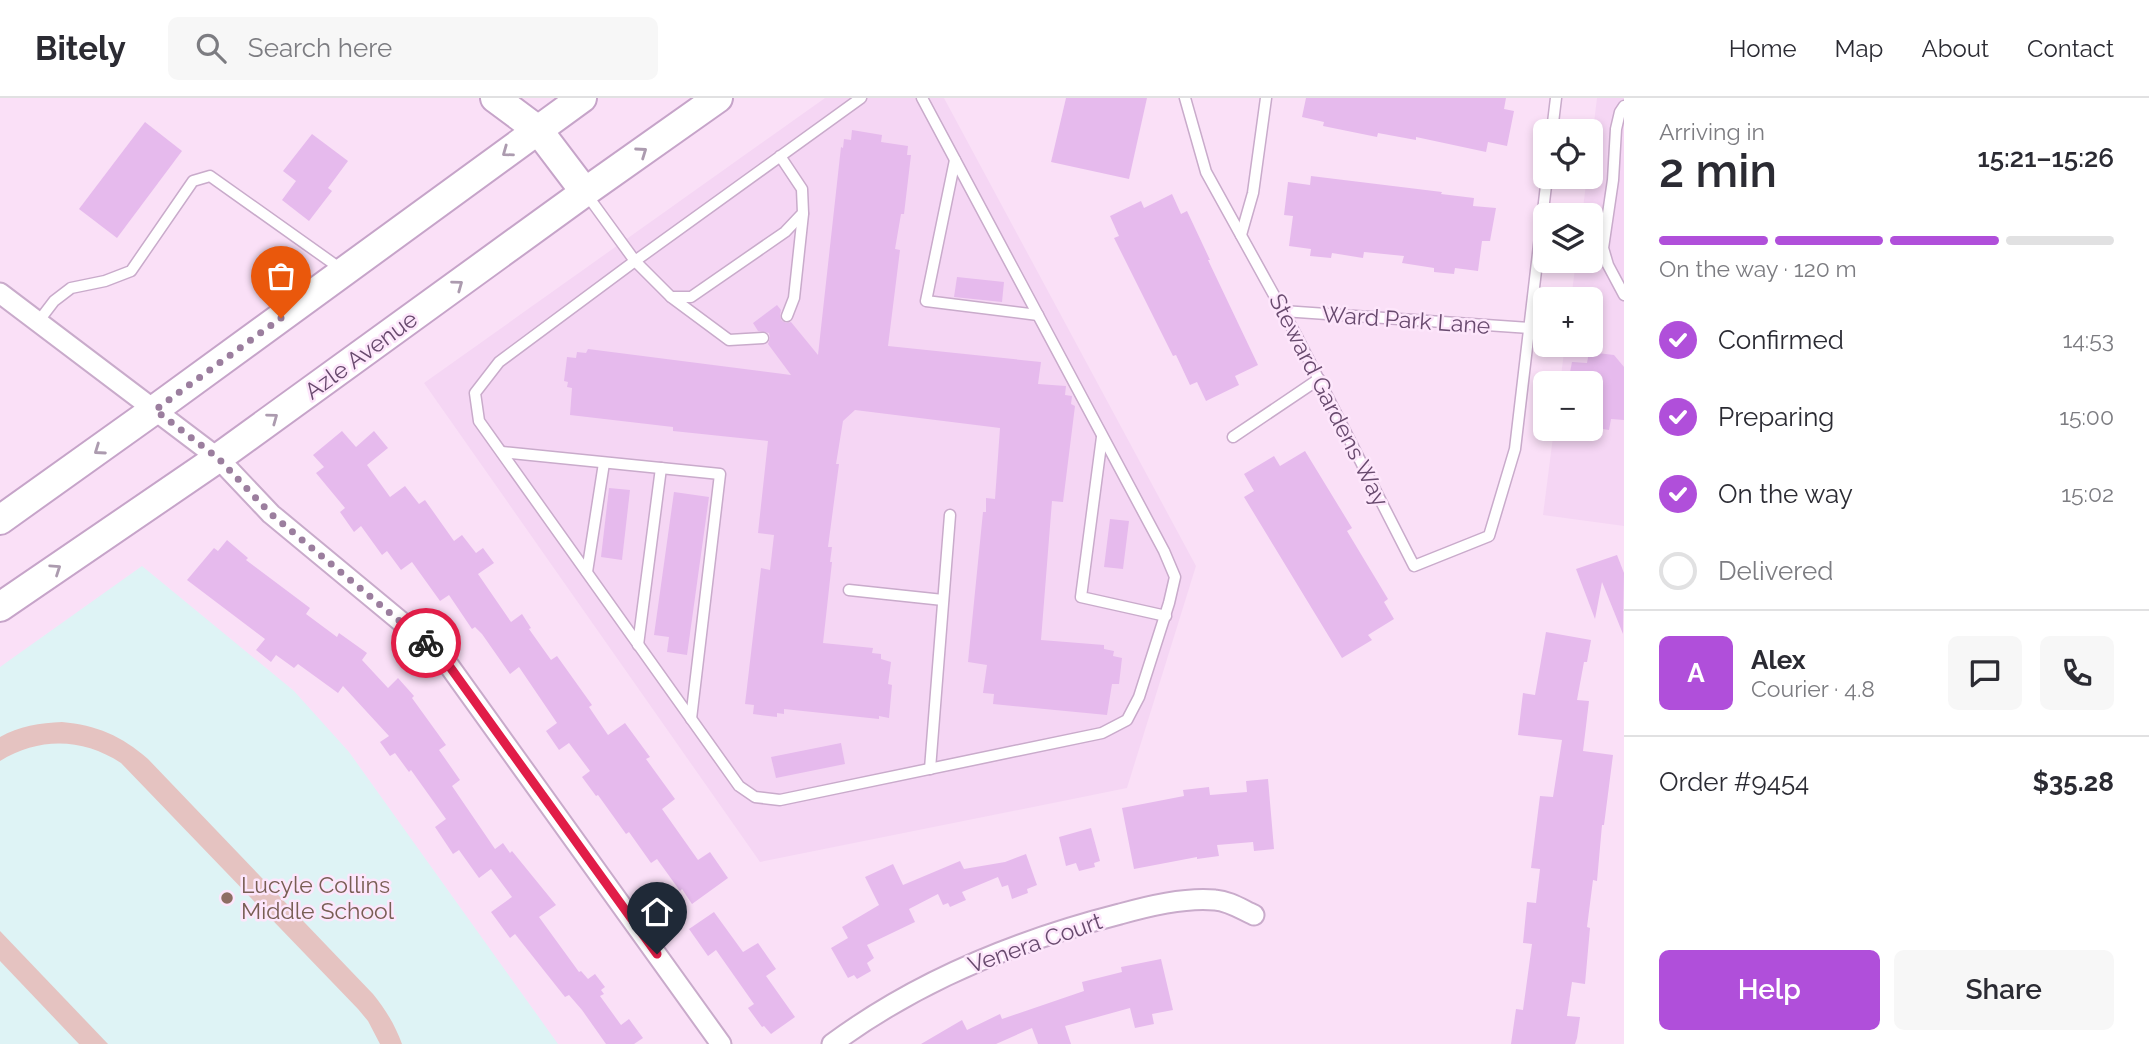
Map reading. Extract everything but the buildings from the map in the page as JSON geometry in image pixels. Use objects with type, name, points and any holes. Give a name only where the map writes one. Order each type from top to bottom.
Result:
[{"type":"main road","points":[[495,98],[538,130],[585,192]]},
{"type":"main road","points":[[0,520],[582,98]]},
{"type":"main road","name":"Azle Avenue","points":[[0,607],[218,458],[719,98]]},
{"type":"street","points":[[0,293],[218,458],[271,514],[422,639],[450,667],[721,1044]]},
{"type":"street","name":"Venera Court","points":[[832,1044],[903,998],[947,975],[1064,928],[1150,906],[1193,901],[1214,900],[1229,903],[1254,915]]},
{"type":"lane","points":[[861,98],[499,362],[475,393],[479,421],[738,786],[755,797],[780,800],[1102,733],[1127,720],[1139,697],[1166,616],[1175,577],[1164,551],[922,98]]},
{"type":"lane","name":"Steward Gardens Way","points":[[1185,98],[1206,172],[1319,379],[1414,566],[1489,536],[1515,449],[1529,328]]},
{"type":"lane","points":[[1241,235],[1253,193],[1266,98]]},
{"type":"lane","points":[[1553,119],[1556,98]]},
{"type":"lane","points":[[1624,106],[1619,112],[1616,129],[1613,180],[1603,248],[1608,265],[1624,295]]},
{"type":"lane","points":[[780,156],[802,189],[803,214],[794,298],[787,316]]},
{"type":"lane","points":[[955,159],[926,301],[1038,315]]},
{"type":"lane","points":[[38,322],[54,301],[71,288],[105,281],[131,271],[193,181],[210,176],[344,272]]},
{"type":"lane","points":[[1529,328],[1546,189]]},
{"type":"lane","points":[[585,192],[635,261],[671,297],[729,340],[763,338]]},
{"type":"lane","points":[[671,297],[691,297],[785,232],[803,214]]},
{"type":"lane","name":"Ward Park Lane","points":[[1283,311],[1529,328]]},
{"type":"lane","points":[[1233,437],[1319,379]]},
{"type":"lane","points":[[1102,436],[1081,597],[1166,616]]},
{"type":"lane","points":[[502,452],[720,474],[691,719]]},
{"type":"lane","points":[[587,572],[604,463]]},
{"type":"lane","points":[[638,645],[661,468]]},
{"type":"lane","points":[[930,769],[950,515]]},
{"type":"lane","points":[[849,590],[943,600]]},
{"type":"shaded area","points":[[825,98],[944,98],[1196,566],[1127,788],[760,862],[424,383]]},
{"type":"shaded area","points":[[1597,98],[1624,98],[1624,526],[1543,515],[1552,441],[1603,441],[1603,371],[1562,371],[1563,357],[1603,357],[1603,287],[1573,287],[1574,273],[1603,273],[1603,203],[1584,203],[1585,189],[1603,189],[1603,119],[1594,119]]},
{"type":"shaded area","name":"Lucyle Collins Middle School","points":[[142,566],[294,691],[349,752],[558,1044],[0,1044],[0,667]]},
{"type":"shaded area","points":[[62,722],[108,733],[148,759],[373,994],[390,1018],[402,1044],[380,1044],[358,1009],[121,763],[91,749],[61,744],[30,748],[0,761],[0,737],[30,726]]},
{"type":"shaded area","points":[[0,931],[108,1044],[79,1044],[0,961]]},
{"type":"way so far","points":[[281,318],[155,410],[218,458],[271,514],[426,643]]},
{"type":"place","name":"Lucyle Collins Middle School","points":[[227,898]]},
{"type":"route","points":[[426,643],[450,667],[657,954]]}]
